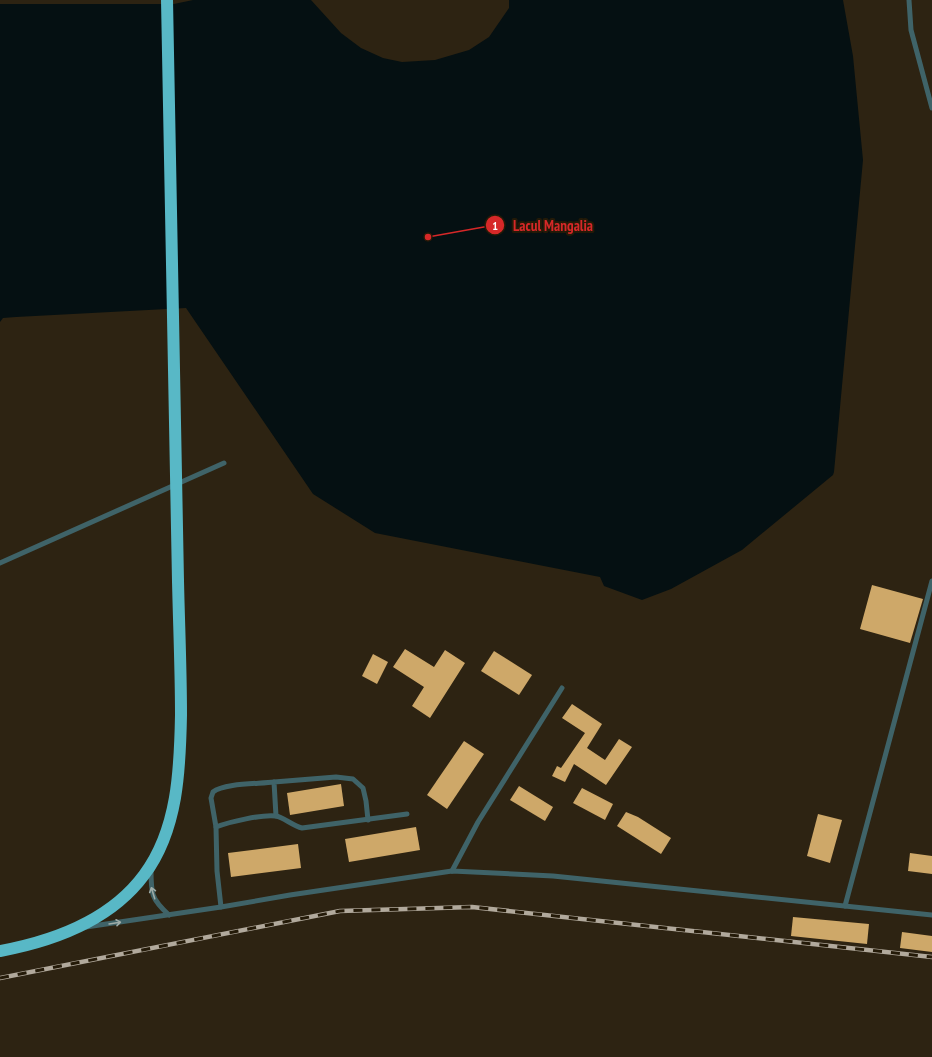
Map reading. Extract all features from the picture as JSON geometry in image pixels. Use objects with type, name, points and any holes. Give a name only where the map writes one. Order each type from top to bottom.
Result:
[{"type":"highway","points":[[0,951],[49,940],[77,929],[102,914],[127,894],[151,865],[160,847],[170,821],[175,797],[178,770],[181,687],[167,0]]},
{"type":"lane","points":[[909,0],[910,30],[932,108]]},
{"type":"lane","points":[[0,563],[224,463]]},
{"type":"lane","points":[[845,906],[930,595],[932,581]]},
{"type":"lane","points":[[452,871],[478,822],[562,688]]},
{"type":"lane","points":[[221,907],[217,871],[216,827],[211,798],[213,792],[217,789],[228,786],[336,777],[353,779],[362,788],[366,801],[368,820]]},
{"type":"lane","points":[[274,782],[276,816]]},
{"type":"lane","points":[[216,827],[245,820],[276,816],[294,826],[302,828],[407,814]]},
{"type":"lane","points":[[151,865],[151,891],[159,906],[169,915]]},
{"type":"lane","points":[[77,929],[452,871],[553,876],[932,915]]},
{"type":"shaded area","points":[[193,0],[311,0],[341,33],[361,48],[383,58],[402,62],[435,60],[469,50],[489,37],[509,8],[509,0],[843,0],[853,56],[863,160],[833,475],[742,550],[671,589],[642,600],[604,586],[600,577],[375,533],[313,494],[186,308],[16,317],[3,318],[0,322],[0,4],[174,4]]},
{"type":"building","points":[[872,585],[923,599],[910,643],[860,629]]},
{"type":"building","points":[[405,649],[434,667],[445,650],[465,663],[430,718],[412,706],[424,687],[393,667]]},
{"type":"building","points":[[494,651],[532,675],[519,695],[481,671]]},
{"type":"building","points":[[373,654],[388,662],[377,684],[362,676]]},
{"type":"building","points":[[572,704],[602,724],[587,748],[605,760],[619,739],[632,747],[606,785],[574,764],[565,782],[552,776],[557,766],[561,768],[585,733],[562,718]]},
{"type":"building","points":[[464,741],[484,754],[447,809],[427,795]]},
{"type":"building","points":[[341,784],[344,806],[290,815],[287,793]]},
{"type":"building","points":[[519,786],[553,807],[545,821],[510,800]]},
{"type":"building","points":[[582,788],[613,804],[605,820],[573,803]]},
{"type":"building","points":[[626,812],[638,817],[671,838],[661,854],[617,826]]},
{"type":"building","points":[[818,814],[842,820],[830,863],[807,856]]},
{"type":"building","points":[[416,827],[420,850],[349,862],[345,839]]},
{"type":"building","points":[[298,844],[301,868],[231,877],[228,853]]},
{"type":"building","points":[[910,853],[932,856],[932,874],[908,871]]},
{"type":"building","points":[[793,917],[869,924],[867,944],[791,936]]},
{"type":"building","points":[[902,932],[932,936],[932,952],[900,948]]},
{"type":"railway","points":[[0,978],[340,911],[472,907],[932,957]]},
{"type":"place","name":"Lacul Mangalia","points":[[428,237]]}]
